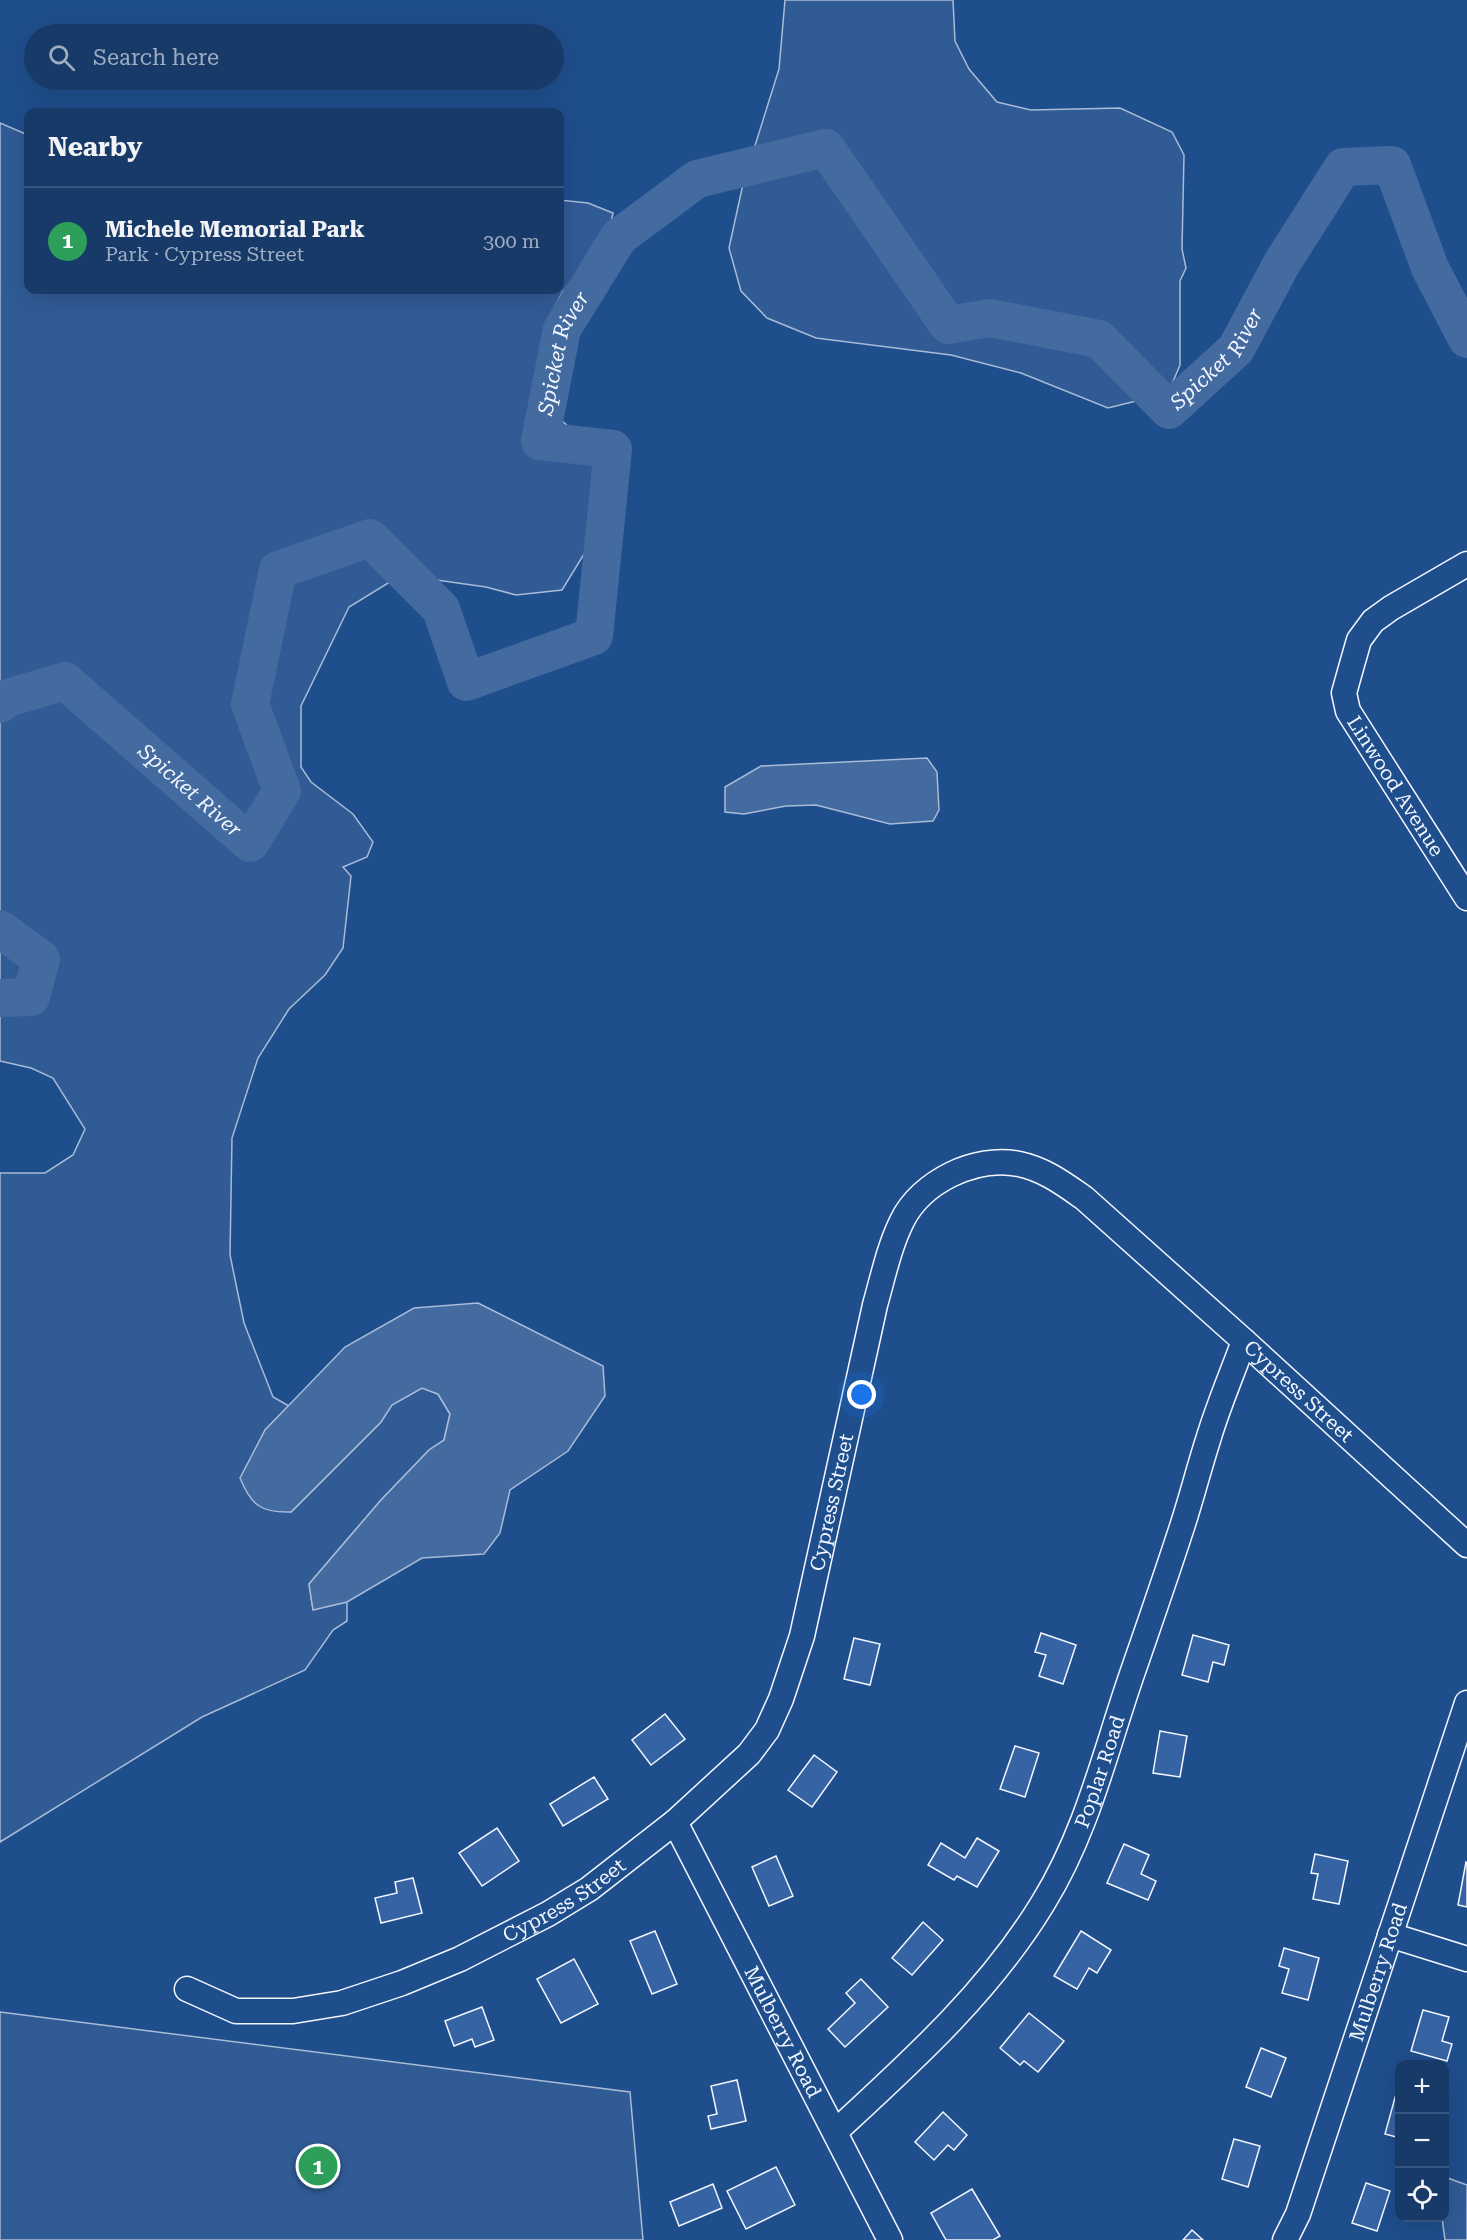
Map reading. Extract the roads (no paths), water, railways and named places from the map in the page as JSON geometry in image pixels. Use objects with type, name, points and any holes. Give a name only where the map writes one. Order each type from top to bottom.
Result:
[{"type":"street","name":"Linwood Avenue","points":[[1467,564],[1373,621],[1359,640],[1344,693],[1348,711],[1467,898]]},
{"type":"street","name":"Cypress Street","points":[[187,1989],[236,2011],[293,2011],[342,2003],[402,1983],[460,1959],[548,1914],[590,1888],[675,1822],[749,1754],[767,1730],[781,1699],[802,1636],[875,1305],[902,1221],[912,1204],[926,1190],[942,1179],[979,1165],[1017,1164],[1038,1170],[1060,1182],[1099,1210],[1467,1545]]},
{"type":"street","name":"Poplar Road","points":[[835,2132],[916,2058],[983,1984],[1037,1912],[1067,1861],[1087,1815],[1180,1533],[1208,1438],[1244,1341]]},
{"type":"street","name":"Mulberry Road","points":[[1285,2240],[1298,2214],[1467,1703]]},
{"type":"street","name":"Mulberry Road","points":[[675,1822],[890,2240]]},
{"type":"street","points":[[1390,1935],[1467,1959]]},
{"type":"waterway","name":"Spicket River","points":[[0,704],[1,700],[65,681],[250,843],[282,791],[250,704],[278,570],[370,538],[441,609],[466,682],[594,636],[613,449],[540,441],[562,329],[619,237],[697,179],[826,148],[948,325],[990,318],[1099,339],[1169,410],[1236,349],[1282,263],[1343,167],[1392,165],[1430,268],[1467,339]]},
{"type":"waterway","name":"Spicket River","points":[[0,929],[41,959],[31,997],[0,998]]},
{"type":"place","name":"Michele Memorial Park","points":[[318,2166]]}]
